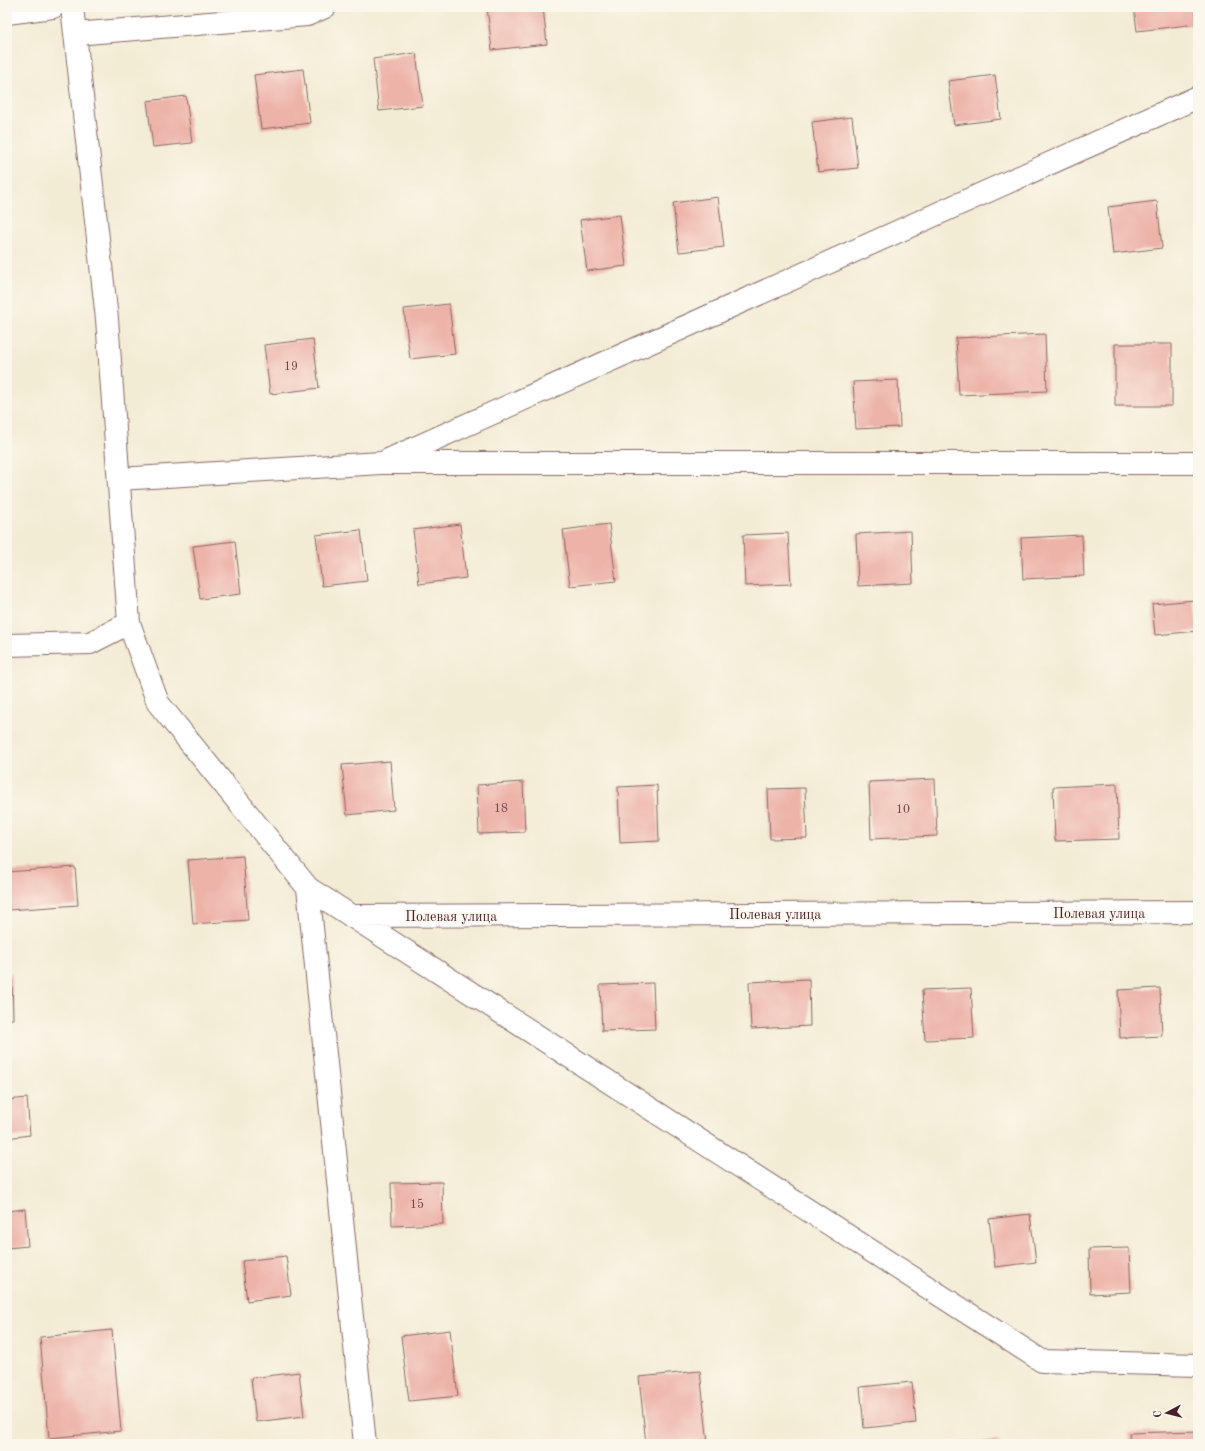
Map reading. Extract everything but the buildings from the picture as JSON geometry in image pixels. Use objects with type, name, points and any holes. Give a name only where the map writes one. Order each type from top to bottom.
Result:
[{"type":"street","points":[[7,13],[53,7]]},
{"type":"street","points":[[72,7],[107,318],[129,623],[158,703],[308,888],[1042,1361],[1198,1365]]},
{"type":"street","points":[[75,34],[307,15],[325,7]]},
{"type":"street","points":[[381,463],[1198,97]]},
{"type":"street","points":[[119,479],[381,463],[1198,462]]},
{"type":"street","points":[[7,645],[90,644],[129,623]]},
{"type":"street","points":[[308,888],[366,1444]]},
{"type":"street","name":"Полевая улица","points":[[351,916],[1198,912]]}]
